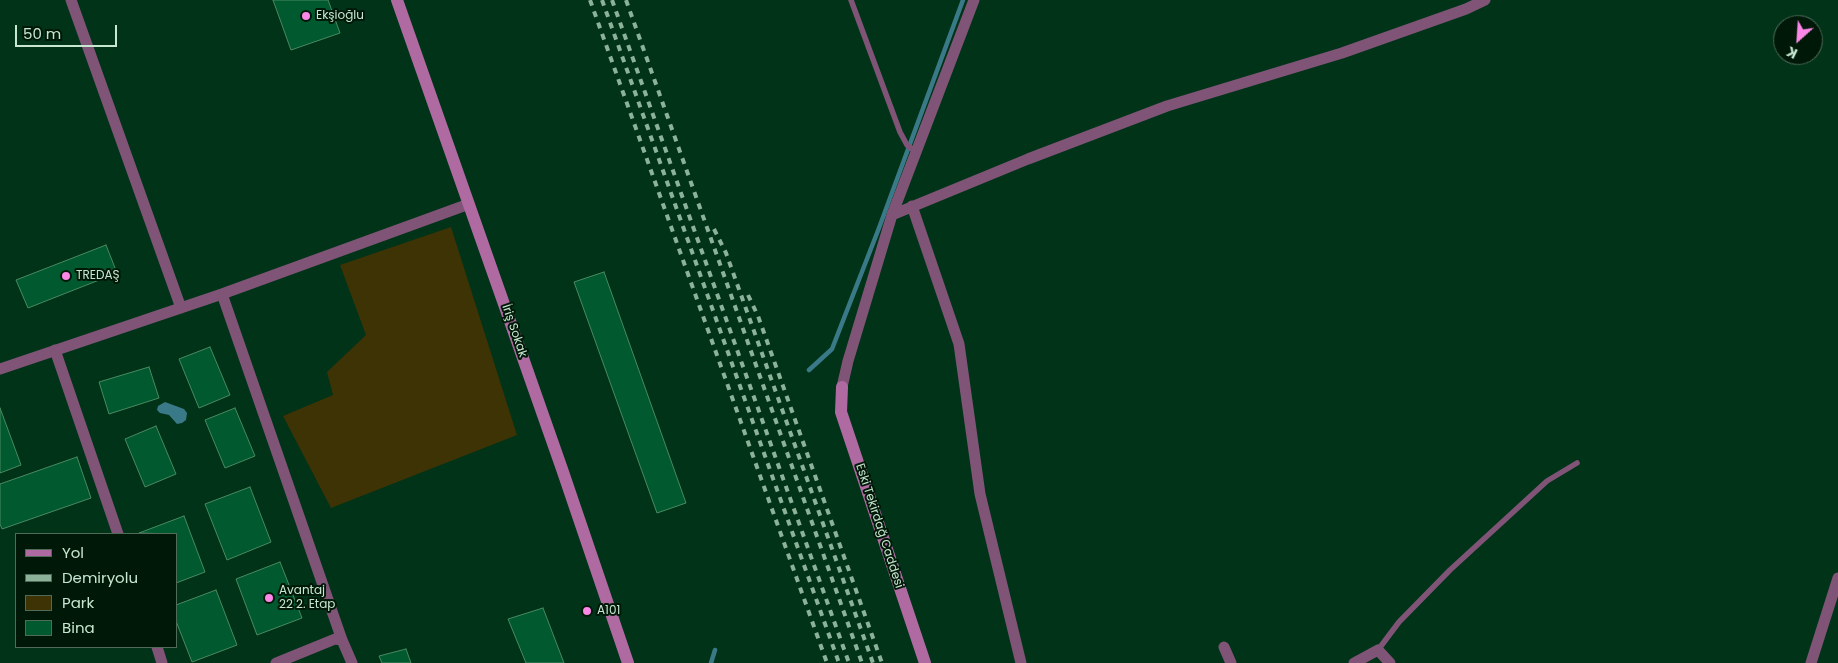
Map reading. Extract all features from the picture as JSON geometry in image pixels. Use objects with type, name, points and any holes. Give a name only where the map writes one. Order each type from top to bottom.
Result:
[{"type":"main road","name":"İriş Sokak","points":[[397,0],[562,469],[628,663]]},
{"type":"main road","name":"Eski Tekirdağ Caddesi","points":[[842,387],[842,412],[925,663]]},
{"type":"street","points":[[71,0],[181,308]]},
{"type":"street","points":[[842,387],[848,361],[912,149],[974,0]]},
{"type":"street","points":[[892,214],[1028,158],[1167,106],[1342,53],[1466,9],[1485,0]]},
{"type":"street","points":[[0,369],[222,294],[469,204]]},
{"type":"street","points":[[912,206],[959,344],[980,494],[1021,663]]},
{"type":"street","points":[[222,294],[342,640],[352,663]]},
{"type":"street","points":[[54,350],[118,533]]},
{"type":"street","points":[[1811,663],[1838,578]]},
{"type":"street","points":[[276,663],[335,639],[342,640]]},
{"type":"street","points":[[157,648],[162,663]]},
{"type":"street","points":[[1224,648],[1231,663]]},
{"type":"street","points":[[1354,663],[1378,650],[1390,663]]},
{"type":"lane","points":[[851,0],[886,98],[900,132],[912,149]]},
{"type":"lane","points":[[1378,650],[1399,622],[1450,570],[1547,481],[1577,463]]},
{"type":"green space","points":[[451,227],[517,435],[331,508],[283,416],[333,395],[327,372],[366,335],[340,265]]},
{"type":"water","points":[[165,402],[184,409],[187,413],[186,420],[177,424],[169,415],[160,413],[157,410],[158,406]]},
{"type":"building","name":"Ekşioğlu","points":[[273,0],[328,0],[340,33],[291,50]]},
{"type":"building","name":"TREDAŞ","points":[[106,245],[117,273],[28,308],[16,280]]},
{"type":"building","points":[[604,272],[686,503],[657,513],[574,282]]},
{"type":"building","points":[[210,347],[230,395],[199,408],[179,359]]},
{"type":"building","points":[[149,367],[159,398],[109,414],[99,382]]},
{"type":"building","points":[[0,408],[21,465],[0,473]]},
{"type":"building","points":[[235,408],[255,456],[225,468],[205,420]]},
{"type":"building","points":[[156,426],[176,474],[145,487],[125,439]]},
{"type":"building","points":[[77,457],[91,498],[2,529],[0,524],[0,484]]},
{"type":"building","points":[[250,487],[271,542],[227,560],[205,504]]},
{"type":"building","points":[[184,516],[205,572],[178,582],[178,533],[139,533]]},
{"type":"building","name":"Avantaj 22 2. Etap","points":[[280,562],[302,618],[257,635],[236,579]]},
{"type":"building","points":[[216,590],[237,645],[192,662],[178,626],[178,604]]},
{"type":"building","points":[[543,608],[564,663],[526,663],[508,619]]},
{"type":"building","points":[[406,649],[411,663],[382,663],[379,656]]},
{"type":"waterway","points":[[809,370],[832,349],[963,0]]},
{"type":"waterway","points":[[711,663],[715,650]]},
{"type":"railway","points":[[590,0],[827,663]]},
{"type":"railway","points":[[602,0],[839,663]]},
{"type":"railway","points":[[612,0],[849,663]]},
{"type":"railway","points":[[626,0],[862,663]]},
{"type":"railway","points":[[714,229],[726,253],[873,663]]},
{"type":"railway","points":[[748,295],[758,316],[882,663]]},
{"type":"place","name":"Ekşioğlu","points":[[306,16]]},
{"type":"place","name":"TREDAŞ","points":[[66,276]]},
{"type":"place","name":"Avantaj 22 2. Etap","points":[[269,598]]},
{"type":"place","name":"A101","points":[[587,611]]}]
